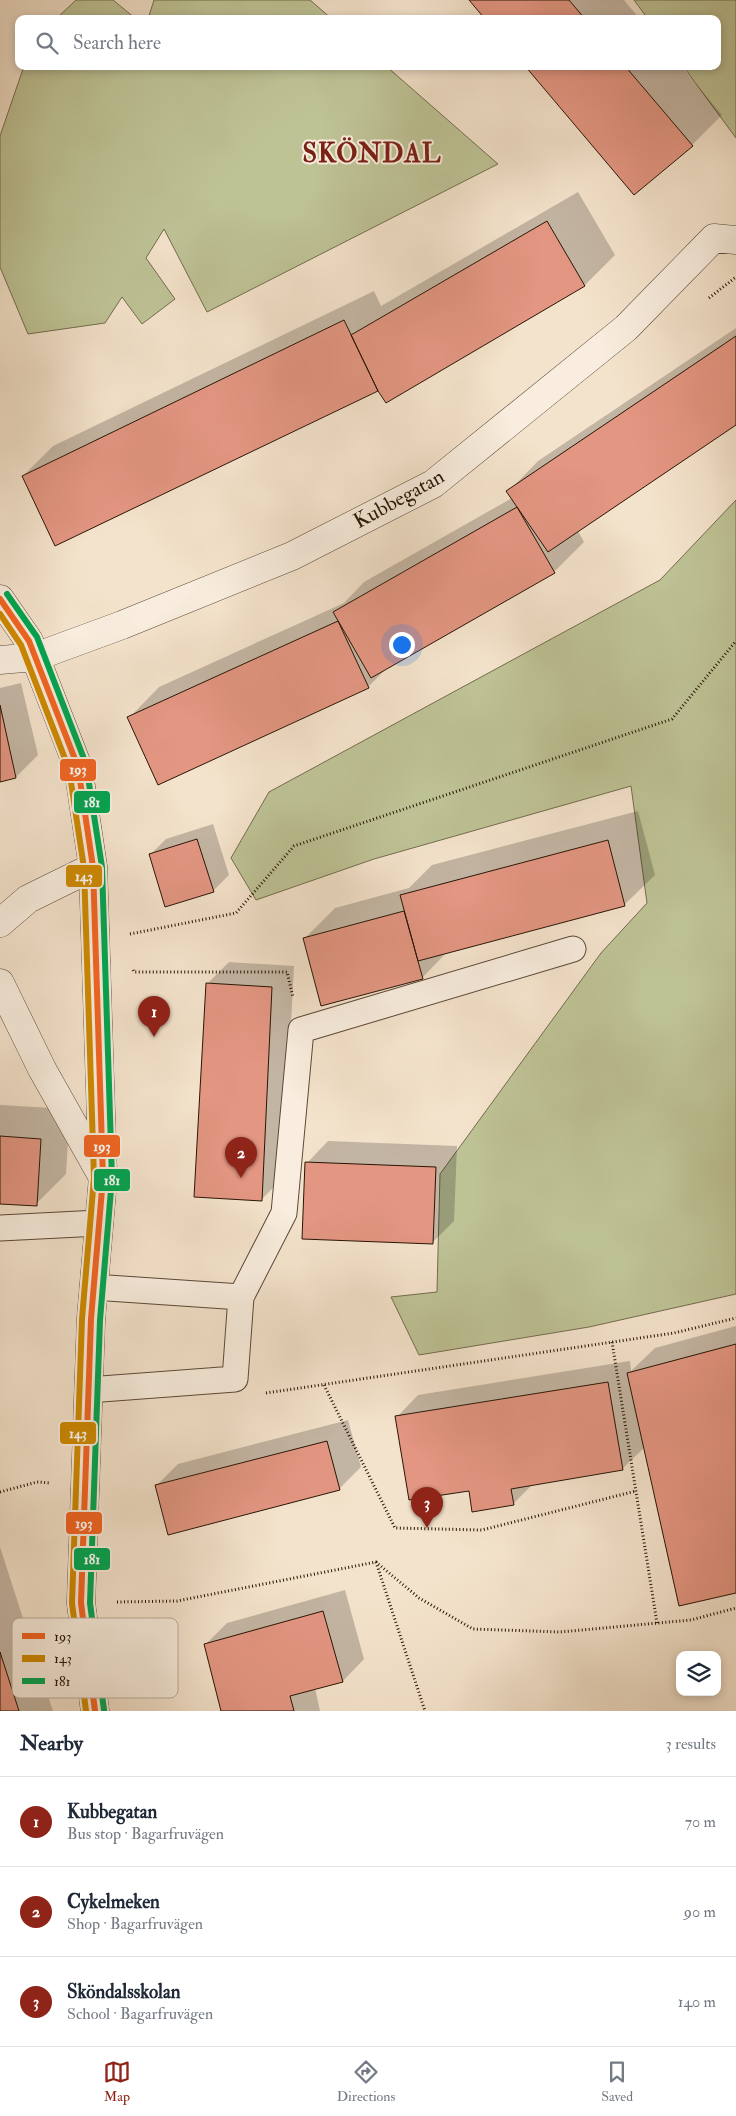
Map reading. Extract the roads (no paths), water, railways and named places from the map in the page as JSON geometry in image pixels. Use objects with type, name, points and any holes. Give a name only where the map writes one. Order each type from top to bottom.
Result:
[{"type":"street","name":"Kubbegatan","points":[[0,660],[35,658],[122,626],[292,556],[433,484],[626,328],[714,238],[736,240]]},
{"type":"street","points":[[0,599],[29,641],[78,767],[93,868],[103,1178],[93,1287],[88,1390],[81,1603],[83,1618]]},
{"type":"street","points":[[0,923],[28,900],[93,868]]},
{"type":"street","points":[[0,983],[42,1069],[103,1178]]},
{"type":"street","points":[[93,1698],[95,1711]]},
{"type":"lane","points":[[88,1390],[235,1379],[241,1297],[284,1213],[301,1030],[573,948]]},
{"type":"lane","points":[[0,1228],[100,1223]]},
{"type":"lane","points":[[93,1287],[241,1297]]},
{"type":"place","name":"Kubbegatan","points":[[154,1037]]},
{"type":"place","name":"Cykelmeken","points":[[241,1178]]},
{"type":"place","name":"Sköndalsskolan","points":[[427,1528]]},
{"type":"district","name":"SKÖNDAL","points":[[372,154]]}]
